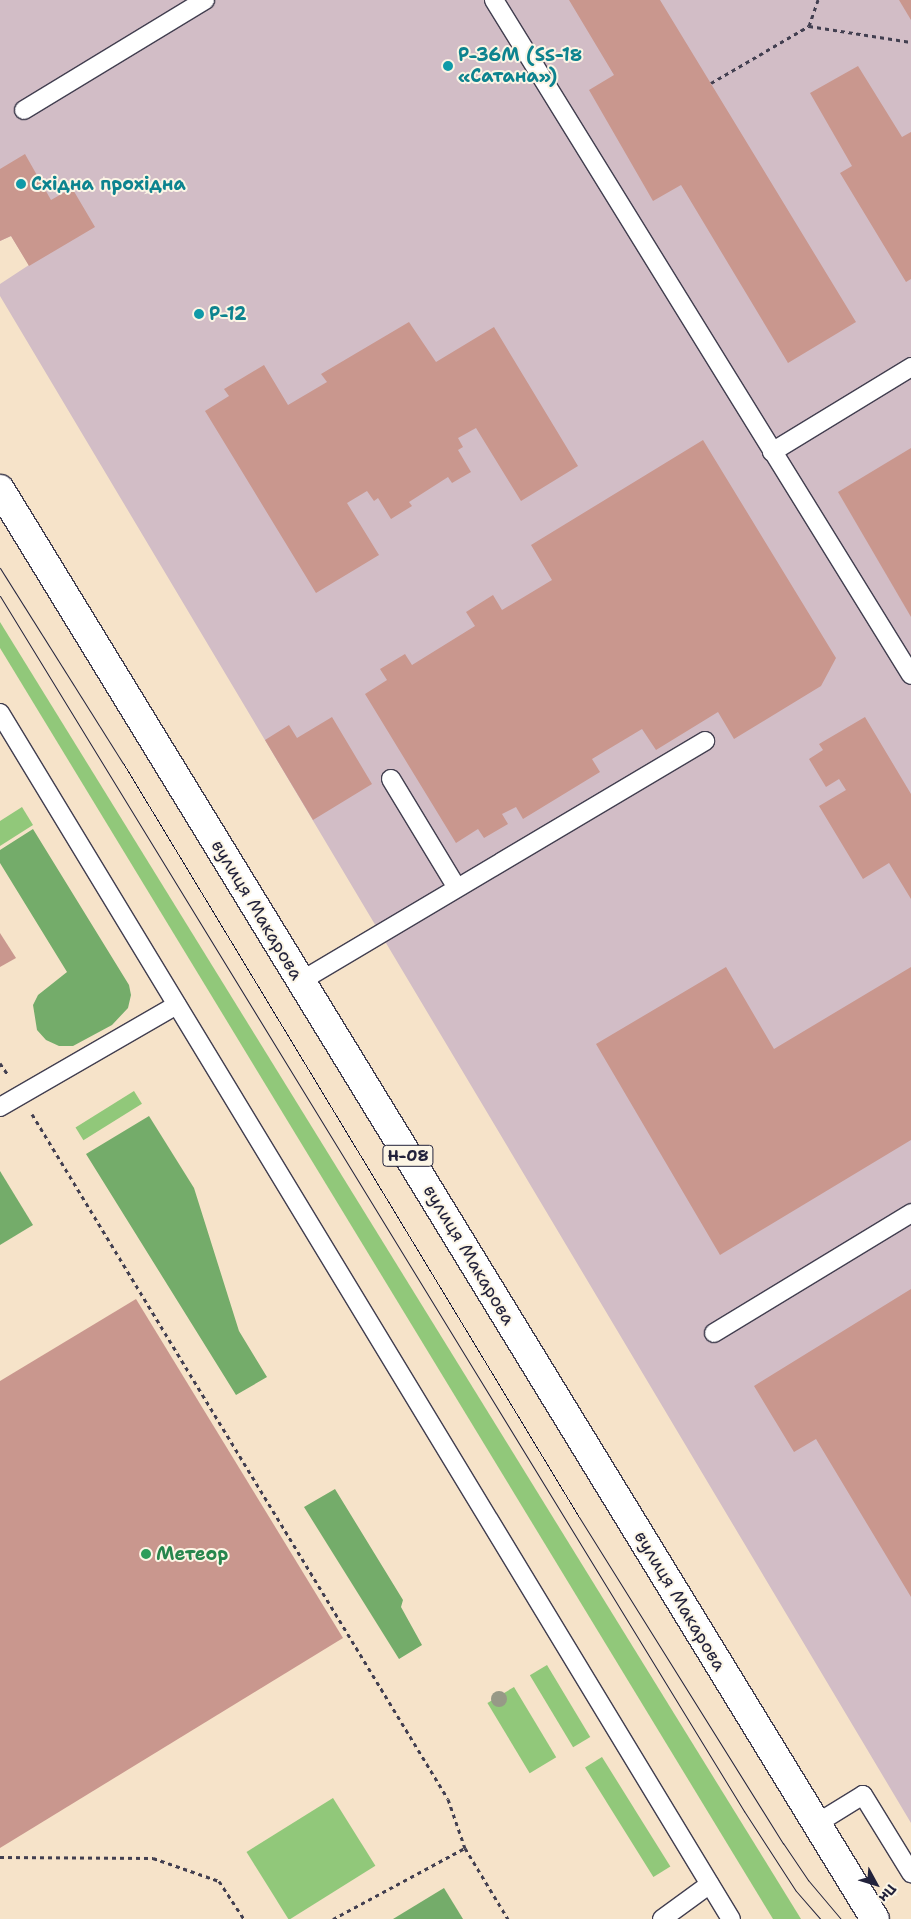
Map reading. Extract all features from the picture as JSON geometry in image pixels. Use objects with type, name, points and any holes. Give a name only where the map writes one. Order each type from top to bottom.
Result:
[{"type":"main road","name":"вулиця Макарова","points":[[0,489],[875,1919]]},
{"type":"lane","points":[[24,110],[204,0]]},
{"type":"lane","points":[[494,0],[911,675]]},
{"type":"lane","points":[[772,452],[911,367]]},
{"type":"lane","points":[[0,714],[731,1919]]},
{"type":"lane","points":[[301,981],[705,741]]},
{"type":"lane","points":[[391,779],[458,888]]},
{"type":"lane","points":[[0,1107],[176,1005]]},
{"type":"lane","points":[[714,1333],[911,1213]]},
{"type":"lane","points":[[816,1824],[863,1795],[911,1873]]},
{"type":"lane","points":[[662,1919],[710,1884]]},
{"type":"path","points":[[810,26],[818,0]]},
{"type":"path","points":[[711,84],[810,26],[911,42]]},
{"type":"path","points":[[0,1062],[448,1800],[465,1848],[508,1919]]},
{"type":"path","points":[[333,1919],[465,1848]]},
{"type":"path","points":[[0,1858],[153,1858],[219,1881],[244,1919]]},
{"type":"shaded area","points":[[0,0],[911,0],[911,1823],[0,296],[0,284],[29,265],[11,236],[0,241]]},
{"type":"green space","points":[[0,622],[801,1919],[773,1919],[0,648]]},
{"type":"green space","points":[[22,807],[33,825],[0,846],[0,821]]},
{"type":"green space","points":[[33,829],[129,985],[131,995],[128,1008],[112,1025],[73,1046],[59,1046],[46,1040],[37,1030],[33,1005],[38,995],[67,972],[0,863],[0,850]]},
{"type":"green space","points":[[134,1091],[142,1104],[83,1140],[75,1128]]},
{"type":"green space","points":[[149,1116],[194,1188],[239,1331],[267,1377],[236,1395],[86,1154]]},
{"type":"green space","points":[[0,1171],[33,1225],[0,1245]]},
{"type":"green space","points":[[335,1489],[403,1600],[401,1607],[422,1645],[399,1659],[304,1507]]},
{"type":"green space","points":[[547,1665],[590,1737],[573,1747],[530,1675]]},
{"type":"green space","points":[[514,1687],[556,1757],[530,1773],[487,1703]]},
{"type":"green space","points":[[602,1757],[670,1866],[653,1877],[585,1768]]},
{"type":"green space","points":[[333,1798],[375,1866],[288,1919],[246,1852]]},
{"type":"green space","points":[[444,1888],[463,1919],[393,1919]]},
{"type":"building","points":[[569,0],[660,0],[856,322],[788,363],[681,185],[653,201],[589,90],[614,75]]},
{"type":"building","points":[[899,0],[911,0],[911,20]]},
{"type":"building","points":[[858,66],[902,137],[911,132],[911,279],[906,282],[840,173],[852,166],[810,93]]},
{"type":"building","points":[[25,154],[51,200],[72,188],[95,227],[29,266],[11,236],[0,241],[0,169]]},
{"type":"building","points":[[409,322],[436,362],[494,327],[578,466],[521,501],[476,428],[458,438],[463,447],[458,450],[471,472],[452,483],[448,477],[409,502],[412,506],[391,519],[378,498],[374,501],[367,491],[347,503],[379,555],[316,593],[205,411],[229,396],[224,389],[264,365],[288,405],[327,382],[321,374]]},
{"type":"building","points":[[703,440],[836,658],[821,686],[734,739],[718,712],[656,750],[642,729],[592,759],[600,772],[523,819],[516,807],[502,814],[508,824],[484,838],[478,829],[456,843],[365,694],[387,680],[380,669],[405,654],[412,665],[475,626],[466,612],[493,595],[502,610],[552,580],[531,545]]},
{"type":"building","points":[[911,448],[911,617],[838,492]]},
{"type":"building","points":[[332,717],[372,784],[313,820],[265,740],[289,725],[297,738]]},
{"type":"building","points":[[865,717],[911,794],[911,899],[889,863],[863,879],[819,806],[846,790],[839,779],[826,787],[809,759],[823,750],[819,744]]},
{"type":"building","points":[[0,933],[16,958],[0,967]]},
{"type":"building","points":[[726,967],[774,1049],[911,967],[911,1140],[720,1255],[596,1044]]},
{"type":"building","points":[[911,1289],[911,1597],[816,1439],[794,1452],[754,1386]]},
{"type":"building","name":"Метеор","points":[[136,1299],[343,1638],[0,1848],[0,1381]]},
{"type":"tram line","points":[[0,568],[123,763],[579,1517],[783,1843],[808,1880],[841,1919]]},
{"type":"tram line","points":[[0,596],[744,1811],[796,1891],[820,1919]]},
{"type":"place","name":"Р-36М (SS-18 «Сатана»)","points":[[448,66]]},
{"type":"place","name":"Східна прохідна","points":[[21,184]]},
{"type":"place","name":"Р-12","points":[[199,314]]},
{"type":"place","name":"Метеор","points":[[146,1554]]}]
